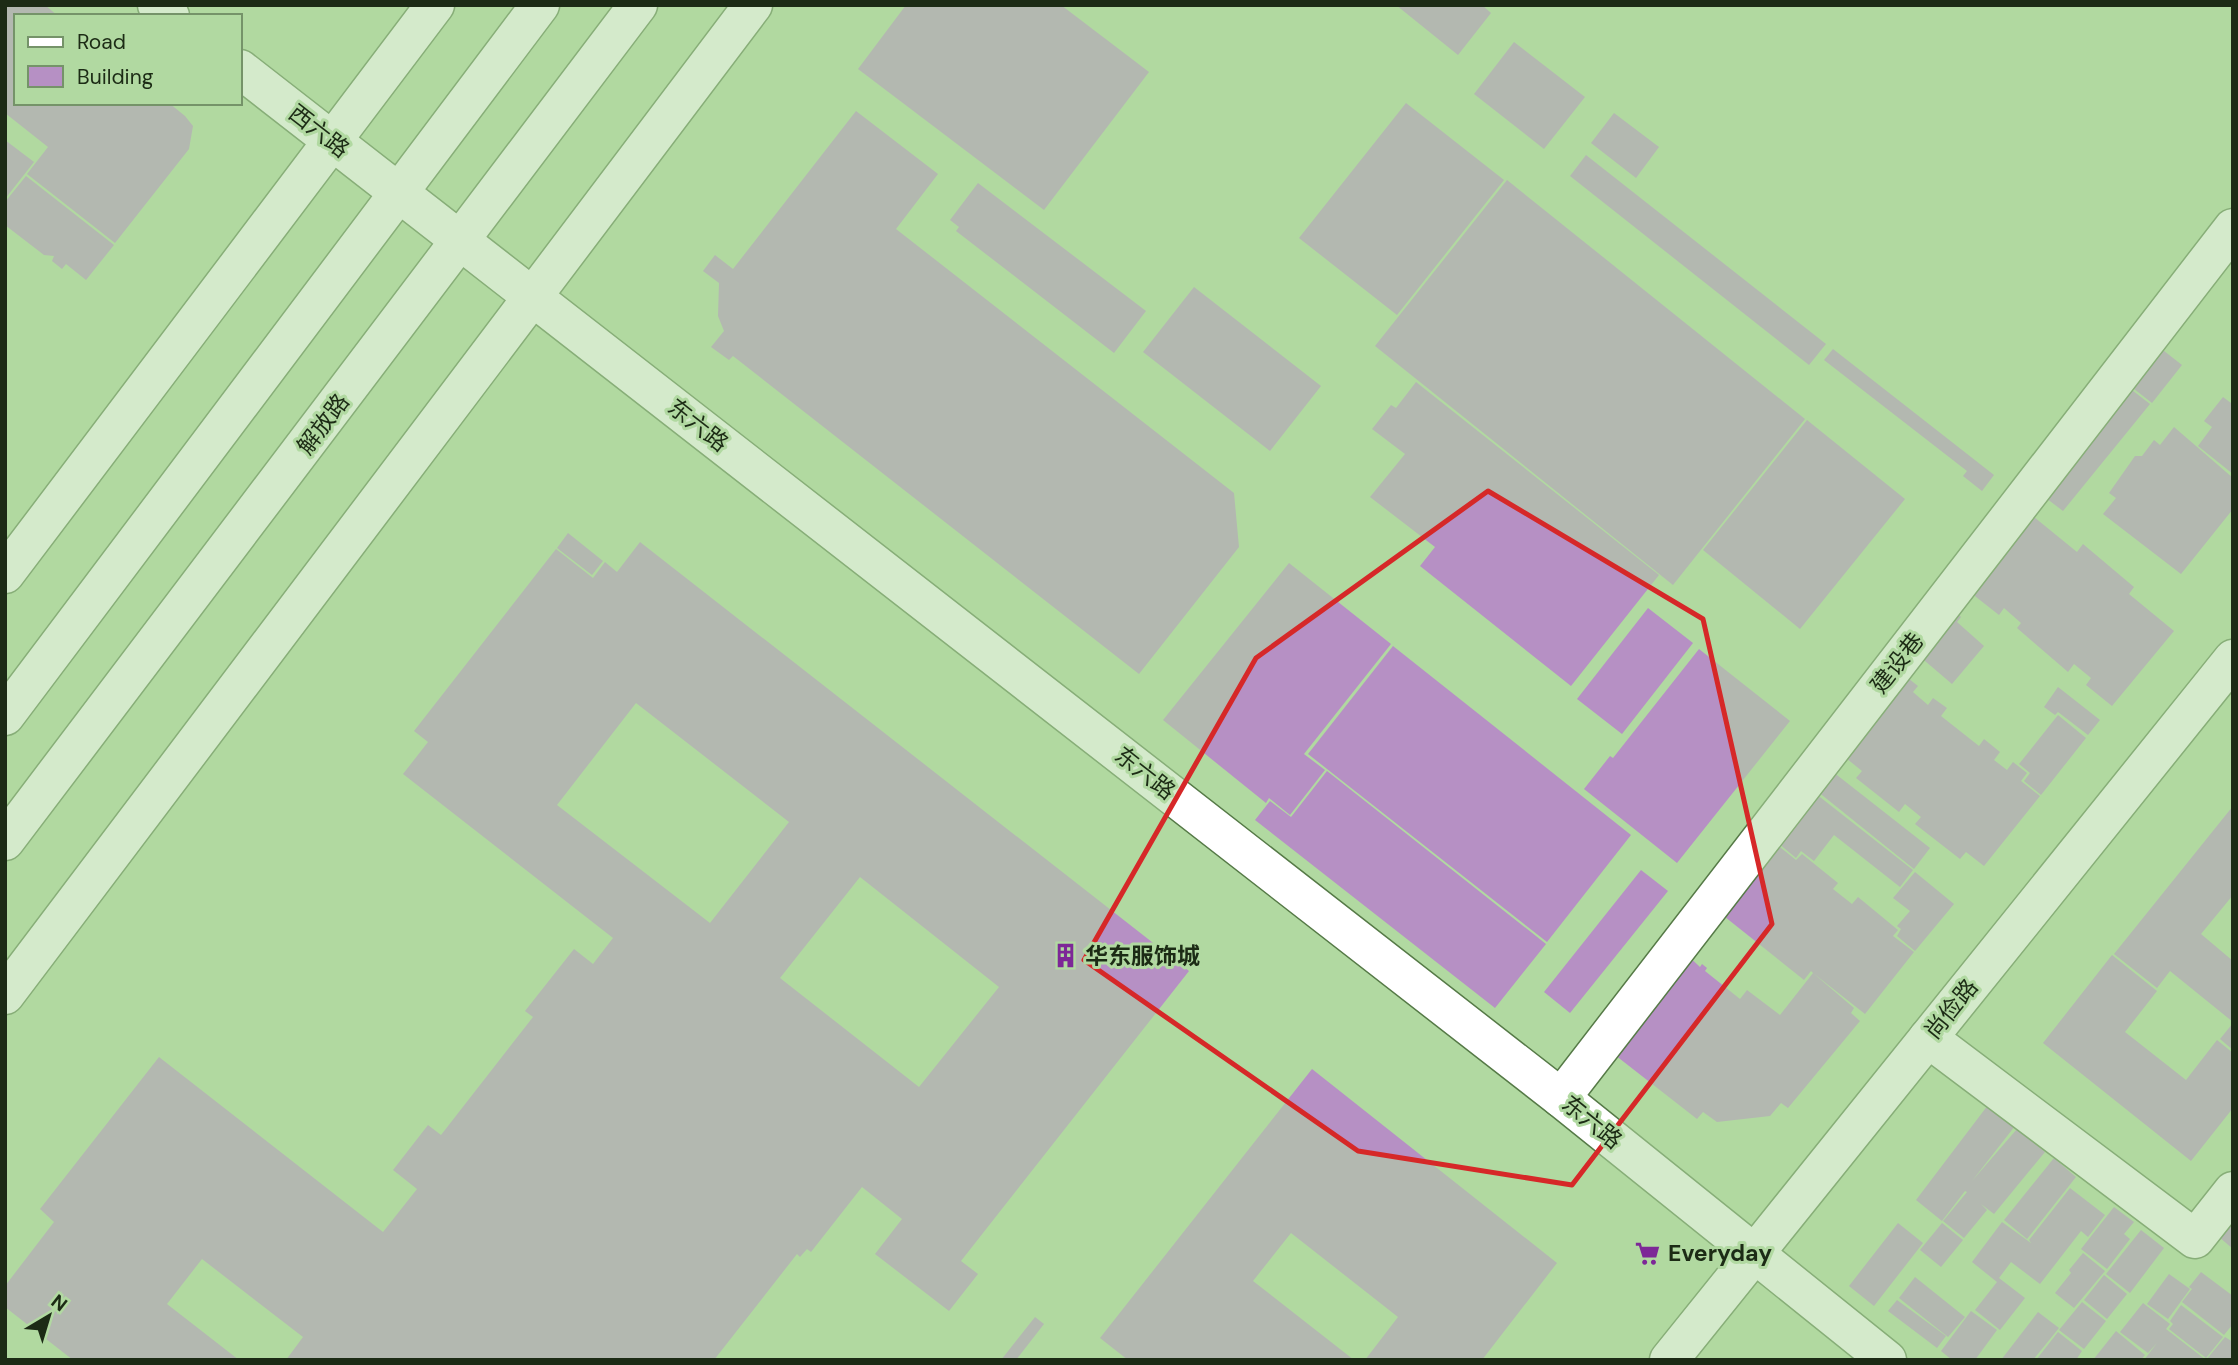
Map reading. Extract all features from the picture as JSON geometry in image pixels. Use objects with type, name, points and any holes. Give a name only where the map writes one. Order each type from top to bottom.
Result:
[{"type":"street","points":[[5,574],[435,5]]},
{"type":"street","points":[[5,716],[540,5]]},
{"type":"street","name":"解放路","points":[[5,841],[638,5]]},
{"type":"street","points":[[5,995],[753,5]]},
{"type":"street","name":"西六路","points":[[242,71],[399,193]]},
{"type":"street","name":"东六路","points":[[399,193],[1561,1098],[1887,1360]]},
{"type":"street","name":"建设巷","points":[[1561,1098],[2233,228]]},
{"type":"street","name":"尚俭路","points":[[1669,1360],[2233,659]]},
{"type":"street","points":[[1928,1038],[2195,1239],[2233,1191]]},
{"type":"highlighted area","points":[[1488,491],[1703,619],[1772,924],[1572,1185],[1358,1151],[1084,960],[1256,658]]},
{"type":"building","points":[[5,5],[45,5],[56,14],[14,14],[14,105],[171,105],[193,126],[189,149],[115,243],[27,174],[48,147],[5,113]]},
{"type":"building","points":[[906,5],[1061,5],[1149,72],[1044,210],[858,69]]},
{"type":"building","points":[[1396,5],[1482,5],[1491,13],[1458,55]]},
{"type":"building","points":[[1514,42],[1585,97],[1544,149],[1474,94]]},
{"type":"building","points":[[1406,103],[1504,180],[1397,315],[1299,238]]},
{"type":"building","points":[[856,111],[938,174],[896,229],[1234,493],[1239,547],[1139,674],[733,356],[729,360],[711,347],[724,331],[718,316],[719,283],[703,271],[715,255],[733,269]]},
{"type":"building","points":[[1614,113],[1659,147],[1636,178],[1591,143]]},
{"type":"building","points":[[5,140],[34,162],[5,199]]},
{"type":"building","points":[[1586,155],[1826,344],[1809,365],[1570,176]]},
{"type":"building","points":[[26,176],[114,245],[86,280],[66,264],[62,269],[52,261],[54,256],[44,255],[5,225],[5,202]]},
{"type":"building","points":[[1507,180],[1805,419],[1673,585],[1375,346]]},
{"type":"building","points":[[978,183],[1146,311],[1114,353],[956,231],[959,227],[950,220]]},
{"type":"building","points":[[1194,287],[1321,386],[1270,451],[1143,352]]},
{"type":"building","points":[[2159,347],[2182,365],[2152,403],[2129,385]]},
{"type":"building","points":[[1833,349],[1994,475],[1982,491],[1963,476],[1967,471],[1824,360]]},
{"type":"building","points":[[1416,382],[1659,575],[1571,686],[1420,566],[1435,547],[1370,497],[1405,454],[1372,429],[1391,405],[1396,408]]},
{"type":"building","points":[[2128,387],[2150,404],[2063,511],[2042,495]]},
{"type":"building","points":[[2223,397],[2231,403],[2233,401],[2233,474],[2198,446],[2212,427],[2204,421]]},
{"type":"building","points":[[1807,420],[1905,499],[1800,629],[1703,550]]},
{"type":"building","points":[[2174,427],[2233,478],[2233,509],[2181,574],[2103,514],[2116,498],[2109,493],[2135,456],[2142,456],[2154,440],[2160,445]]},
{"type":"building","points":[[2034,517],[2077,552],[2083,544],[2134,587],[2129,594],[2174,631],[2112,706],[2086,685],[2091,678],[2074,664],[2068,672],[2017,628],[2021,623],[2004,608],[1999,615],[1971,593]]},
{"type":"building","points":[[568,533],[603,561],[592,575],[557,548]]},
{"type":"building","name":"华东服饰城","points":[[640,542],[1189,971],[961,1261],[978,1274],[949,1311],[875,1254],[902,1219],[862,1187],[811,1252],[807,1249],[800,1257],[797,1254],[714,1360],[286,1360],[303,1337],[202,1259],[167,1304],[239,1360],[73,1360],[5,1307],[5,1286],[54,1222],[40,1209],[159,1057],[383,1232],[417,1189],[393,1170],[428,1125],[441,1135],[533,1017],[525,1011],[574,949],[593,964],[613,938],[403,774],[428,742],[414,731],[556,549],[593,578],[605,562],[617,572]],"holes":[[[636,703],[789,822],[710,923],[557,805]],[[860,877],[999,987],[919,1087],[780,978]]]},
{"type":"building","points":[[1289,563],[1391,644],[1304,754],[1325,770],[1290,815],[1269,798],[1266,803],[1163,720]]},
{"type":"building","points":[[1648,608],[1693,643],[1622,734],[1577,699]]},
{"type":"building","points":[[1955,611],[1961,617],[1957,622],[1984,646],[1952,684],[1918,655]]},
{"type":"building","points":[[1393,646],[1631,835],[1547,942],[1308,754]]},
{"type":"building","points":[[1699,649],[1790,721],[1677,863],[1584,789],[1610,756],[1613,758]]},
{"type":"building","points":[[1904,675],[1918,686],[1913,692],[1928,705],[1933,698],[1947,708],[1941,716],[1979,746],[1984,739],[2000,752],[1994,760],[2007,770],[2013,762],[2027,773],[2021,781],[2040,796],[1984,866],[1966,852],[1960,859],[1915,824],[1921,817],[1905,804],[1899,812],[1856,778],[1862,771],[1841,754]]},
{"type":"building","points":[[2058,687],[2100,720],[2088,735],[2058,712],[2055,715],[2044,707]]},
{"type":"building","points":[[2058,715],[2086,738],[2041,795],[2024,781],[2030,773],[2019,764]]},
{"type":"building","points":[[1828,768],[1930,848],[1914,869],[1812,787]]},
{"type":"building","points":[[1327,771],[1546,944],[1495,1008],[1255,820],[1270,801],[1291,817]]},
{"type":"building","points":[[1811,790],[1913,870],[1900,887],[1834,835],[1814,861],[1801,851],[1796,858],[1772,838]]},
{"type":"building","points":[[2233,806],[2233,895],[2201,934],[2233,961],[2233,1022],[2170,971],[2157,988],[2114,954]]},
{"type":"building","points":[[1776,844],[1796,860],[1802,854],[1838,883],[1833,889],[1852,904],[1858,897],[1898,930],[1893,936],[1914,952],[1865,1014],[1811,971],[1804,980],[1720,913]]},
{"type":"building","points":[[1641,870],[1668,891],[1570,1013],[1544,992]]},
{"type":"building","points":[[1915,872],[1954,904],[1915,951],[1897,936],[1901,929],[1897,926],[1910,911],[1893,898]]},
{"type":"building","points":[[1684,952],[1700,967],[1702,964],[1707,968],[1705,971],[1740,999],[1747,990],[1780,1015],[1813,973],[1854,1008],[1851,1013],[1860,1021],[1788,1108],[1781,1103],[1770,1116],[1717,1122],[1703,1112],[1697,1119],[1606,1048]]},
{"type":"building","points":[[2112,955],[2157,991],[2125,1032],[2186,1080],[2217,1040],[2233,1053],[2233,1108],[2191,1161],[2043,1043]]},
{"type":"building","points":[[2233,1023],[2233,1050],[2220,1039]]},
{"type":"building","points":[[1312,1069],[1557,1263],[1482,1360],[1365,1360],[1398,1317],[1291,1233],[1253,1281],[1354,1360],[1128,1360],[1100,1338]]},
{"type":"building","points":[[1988,1105],[2015,1126],[1972,1181],[2017,1129],[2045,1152],[1994,1214],[1981,1204],[1987,1210],[1964,1238],[1943,1221],[1967,1192],[1965,1191],[1942,1221],[1916,1200]]},
{"type":"building","points":[[2054,1158],[2076,1177],[2027,1239],[2004,1220]]},
{"type":"building","points":[[2070,1188],[2105,1215],[2088,1237],[2081,1231],[2040,1284],[2011,1262],[1999,1278],[2025,1298],[2000,1330],[1975,1310],[1997,1282],[1972,1262],[2002,1222],[2031,1243],[2029,1240]]},
{"type":"building","points":[[2233,1196],[2233,1249],[2197,1218]]},
{"type":"building","points":[[2114,1207],[2134,1222],[2124,1234],[2130,1239],[2107,1269],[2081,1249]]},
{"type":"building","points":[[1898,1223],[1923,1243],[1874,1306],[1849,1286]]},
{"type":"building","points":[[1942,1223],[1963,1240],[1941,1267],[1920,1250]]},
{"type":"building","points":[[2141,1230],[2164,1248],[2130,1293],[2106,1274]]},
{"type":"building","points":[[2083,1253],[2105,1271],[2074,1308],[2055,1293]]},
{"type":"building","points":[[2201,1272],[2233,1296],[2233,1324],[2224,1335],[2182,1302],[2192,1289],[2189,1287]]},
{"type":"building","points":[[2169,1274],[2190,1289],[2168,1319],[2147,1304]]},
{"type":"building","points":[[2104,1275],[2127,1294],[2107,1319],[2084,1300]]},
{"type":"building","points":[[1915,1277],[1965,1317],[1948,1337],[1899,1298]]},
{"type":"building","points":[[1897,1300],[1946,1336],[1937,1348],[1888,1311]]},
{"type":"building","points":[[2082,1302],[2106,1321],[2084,1349],[2059,1330]]},
{"type":"building","points":[[2143,1303],[2170,1324],[2166,1329],[2206,1360],[2144,1360],[2157,1343],[2148,1353],[2120,1332]]},
{"type":"building","points":[[2181,1305],[2223,1337],[2206,1358],[2169,1329],[2173,1324],[2170,1321]]},
{"type":"building","points":[[1971,1311],[1997,1330],[1975,1360],[1952,1360],[1941,1351]]},
{"type":"building","points":[[2038,1312],[2059,1328],[2033,1360],[2001,1360]]},
{"type":"building","points":[[1035,1317],[1044,1324],[1016,1360],[1001,1360]]},
{"type":"building","points":[[2116,1331],[2145,1355],[2141,1360],[2093,1360]]},
{"type":"building","points":[[2058,1332],[2082,1351],[2076,1360],[2036,1360]]},
{"type":"building","points":[[2225,1337],[2233,1342],[2233,1360],[2206,1360]]},
{"type":"place","name":"华东服饰城","points":[[1065,956]]},
{"type":"place","name":"Everyday","points":[[1648,1253]]}]
